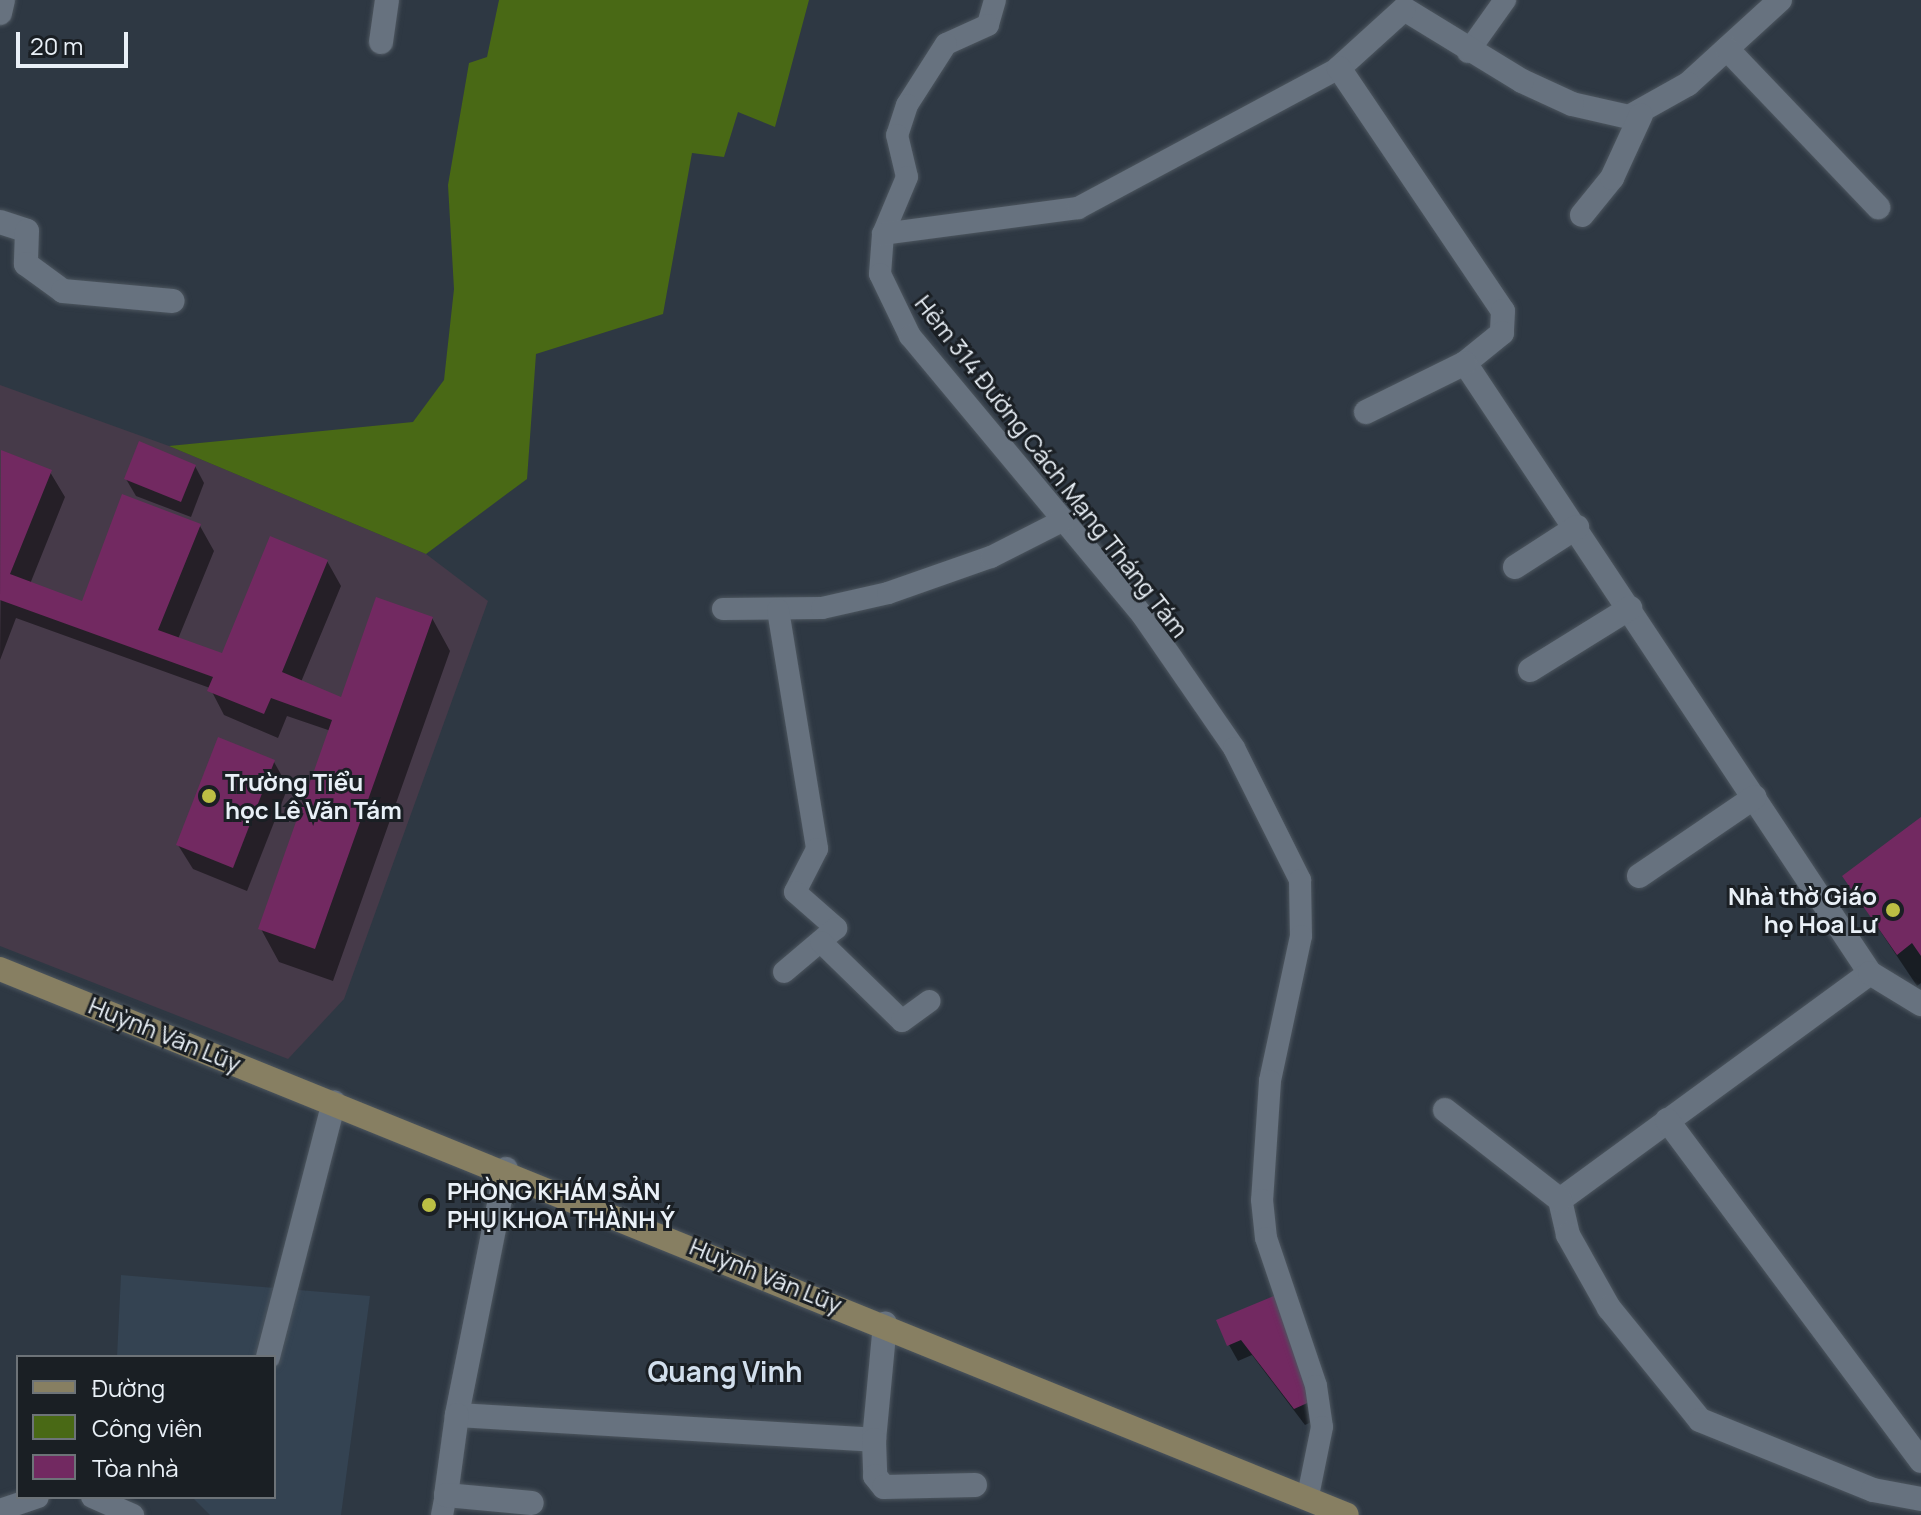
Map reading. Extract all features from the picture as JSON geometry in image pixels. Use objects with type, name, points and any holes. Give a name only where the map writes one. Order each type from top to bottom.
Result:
[{"type":"street","points":[[0,13],[3,0]]},
{"type":"street","points":[[381,42],[387,0]]},
{"type":"street","points":[[1582,215],[1612,178],[1641,115],[1727,49],[1780,0]]},
{"type":"street","points":[[1366,412],[1465,363],[1502,333],[1503,311],[1339,68],[1398,5],[1468,52],[1572,104],[1641,115]]},
{"type":"street","points":[[1727,49],[1853,173],[1878,207]]},
{"type":"street","points":[[0,222],[27,231],[26,264],[63,291],[173,301]]},
{"type":"street","points":[[1465,363],[1577,527],[1870,973],[1921,1004]]},
{"type":"street","points":[[1515,567],[1577,527]]},
{"type":"street","points":[[1530,670],[1630,608]]},
{"type":"street","points":[[1639,876],[1755,797]]},
{"type":"street","name":"Huỳnh Văn Lũy","points":[[0,969],[506,1169],[1308,1496],[1347,1515]]},
{"type":"street","points":[[1560,1200],[1870,973]]},
{"type":"street","points":[[269,1355],[334,1102]]},
{"type":"street","points":[[1445,1110],[1560,1200],[1583,1269],[1700,1420],[1873,1490],[1921,1499]]},
{"type":"street","points":[[1667,1120],[1921,1461]]},
{"type":"street","points":[[506,1169],[457,1415],[444,1505],[532,1503]]},
{"type":"street","points":[[885,1324],[874,1440],[875,1476],[884,1487],[975,1485]]},
{"type":"street","points":[[457,1415],[874,1440]]},
{"type":"lane","name":"Hẻm 314 Đường Cách Mạng Tháng Tám","points":[[995,0],[988,25],[946,44],[907,105],[897,135],[907,177],[883,234],[880,274],[897,316],[1143,616],[1234,748],[1300,880],[1301,936],[1270,1081],[1262,1200],[1266,1238],[1316,1386],[1322,1427],[1308,1496]]},
{"type":"lane","points":[[1468,52],[1505,0]]},
{"type":"lane","points":[[883,234],[1078,208],[1339,68]]},
{"type":"lane","points":[[723,609],[778,610],[888,593],[991,557],[1064,520]]},
{"type":"lane","points":[[778,610],[817,849],[795,892],[836,928],[784,972]]},
{"type":"lane","points":[[821,942],[902,1021],[930,1001]]},
{"type":"lane","points":[[0,1510],[32,1499]]},
{"type":"lane","points":[[97,1499],[133,1515]]},
{"type":"shaded area","name":"Trường Tiểu học Lê Văn Tám","points":[[0,385],[169,446],[426,554],[488,601],[344,999],[288,1059],[0,946]]},
{"type":"shaded area","points":[[121,1275],[370,1296],[341,1515],[210,1515],[194,1499],[276,1499],[276,1355],[117,1355]]},
{"type":"green space","points":[[499,0],[809,0],[775,127],[738,112],[724,157],[692,153],[663,314],[536,354],[527,479],[426,554],[169,446],[413,422],[444,380],[454,289],[448,185],[469,63],[487,57]]},
{"type":"building","points":[[139,441],[196,465],[181,502],[124,479]]},
{"type":"building","points":[[1,450],[52,470],[10,574],[82,601],[122,494],[201,524],[158,630],[222,653],[270,536],[328,560],[282,672],[341,697],[376,597],[433,617],[315,949],[258,929],[332,720],[271,698],[264,714],[207,691],[213,677],[0,600]]},
{"type":"building","points":[[218,737],[275,760],[233,868],[176,845]]},
{"type":"building","name":"Nhà thờ Giáo họ Hoa Lư","points":[[1921,817],[1921,956],[1912,943],[1897,955],[1842,876]]},
{"type":"building","points":[[1276,1295],[1314,1400],[1294,1409],[1241,1340],[1227,1346],[1216,1320]]},
{"type":"place","name":"Trường Tiểu học Lê Văn Tám","points":[[209,796]]},
{"type":"place","name":"Nhà thờ Giáo họ Hoa Lư","points":[[1893,910]]},
{"type":"place","name":"PHÒNG KHÁM SẢN PHỤ KHOA THÀNH Ý","points":[[429,1205]]},
{"type":"district","name":"Quang Vinh","points":[[725,1371]]}]
